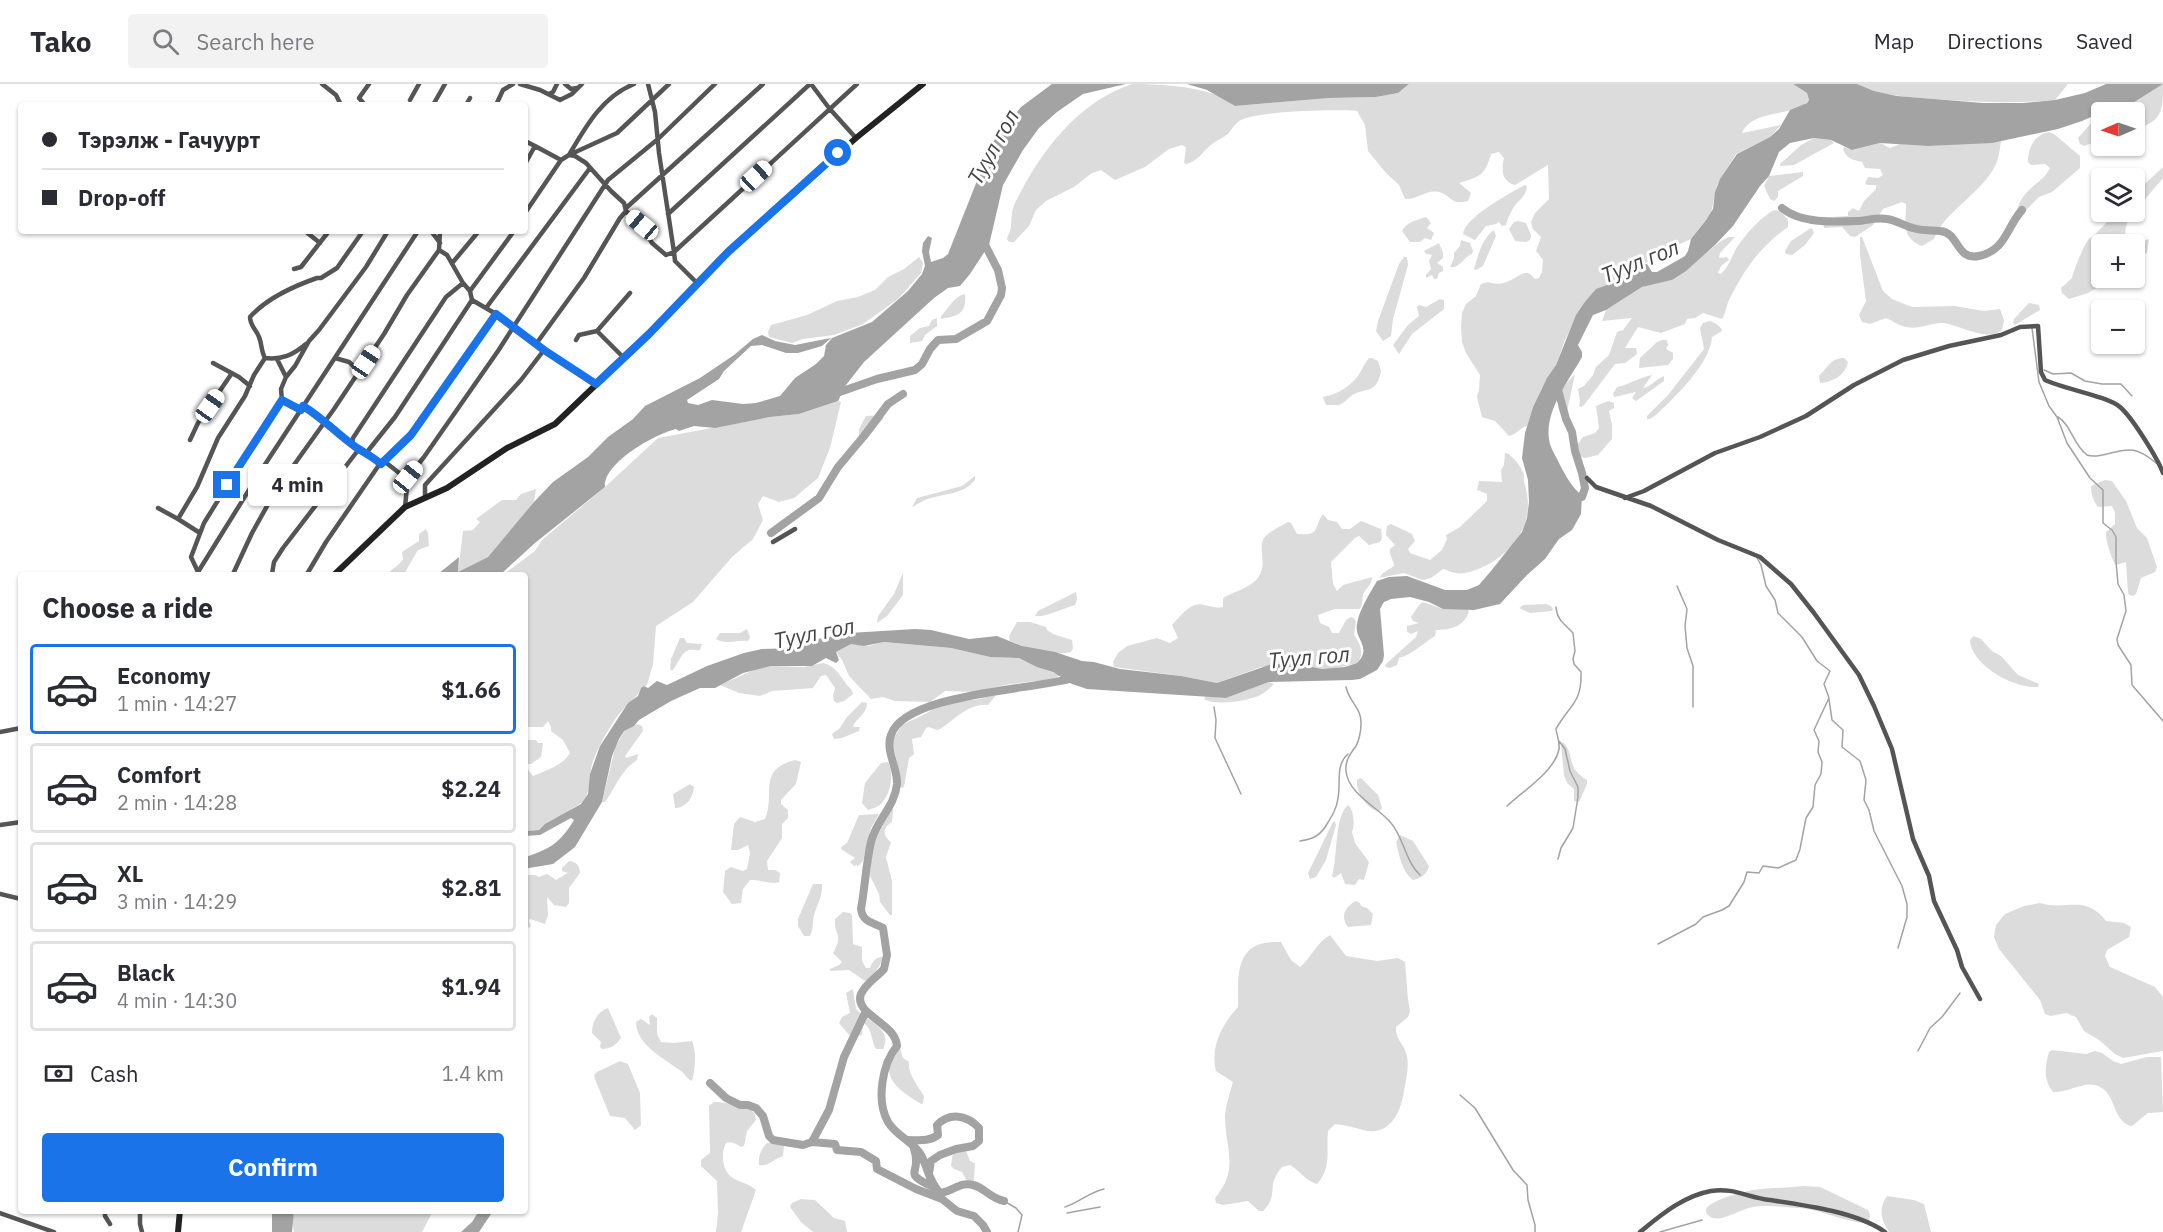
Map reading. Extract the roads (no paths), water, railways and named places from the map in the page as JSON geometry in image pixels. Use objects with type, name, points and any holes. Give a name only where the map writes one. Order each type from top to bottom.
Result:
[{"type":"main road","points":[[337,572],[405,507],[447,488],[507,448],[548,429],[579,402],[760,223],[856,138],[923,84]]},
{"type":"main road","points":[[178,1232],[180,1214]]},
{"type":"street","points":[[321,84],[336,94],[340,102]]},
{"type":"street","points":[[362,102],[359,98],[369,84]]},
{"type":"street","points":[[410,100],[419,84]]},
{"type":"street","points":[[435,102],[445,84]]},
{"type":"street","points":[[498,102],[503,90],[513,84]]},
{"type":"street","points":[[520,84],[560,100],[582,84]]},
{"type":"street","points":[[549,94],[554,92],[557,84]]},
{"type":"street","points":[[565,84],[571,89],[577,88]]},
{"type":"street","points":[[569,155],[598,110],[618,91],[634,84]]},
{"type":"street","points":[[648,84],[655,112],[675,261],[697,283]]},
{"type":"street","points":[[528,209],[561,160],[617,132],[669,84]]},
{"type":"street","points":[[405,507],[408,477],[498,351],[610,176],[658,139],[716,84]]},
{"type":"street","points":[[536,344],[584,278],[626,210],[651,187],[662,173],[763,84]]},
{"type":"street","points":[[668,214],[810,84],[856,138]]},
{"type":"street","points":[[569,155],[583,159],[619,197],[626,210],[642,225],[652,243],[666,255],[674,252],[857,84]]},
{"type":"street","points":[[468,102],[470,98]]},
{"type":"street","points":[[528,143],[561,160]]},
{"type":"street","points":[[528,159],[535,147]]},
{"type":"street","points":[[486,308],[590,168]]},
{"type":"street","points":[[309,234],[320,243]]},
{"type":"street","points":[[294,269],[301,267],[327,234]]},
{"type":"street","points":[[265,358],[250,317],[290,289],[327,276],[337,268],[361,234]]},
{"type":"street","points":[[198,572],[190,556],[200,533],[231,478],[282,400],[281,389],[286,377],[309,341],[346,295],[386,234]]},
{"type":"street","points":[[199,572],[416,234]]},
{"type":"street","points":[[433,234],[440,243]]},
{"type":"street","points":[[234,572],[276,490],[326,421],[439,250],[440,234]]},
{"type":"street","points":[[453,262],[476,234]]},
{"type":"street","points":[[470,291],[512,234]]},
{"type":"street","points":[[367,452],[395,417],[472,300],[470,291],[463,283],[453,262],[439,250]]},
{"type":"street","points":[[352,443],[353,438],[446,297],[463,283]]},
{"type":"street","points":[[576,340],[579,335],[597,331],[630,293]]},
{"type":"street","points":[[472,300],[496,314],[544,350],[596,384]]},
{"type":"street","points":[[308,572],[326,542],[382,463],[411,435],[496,314]]},
{"type":"street","points":[[1624,498],[1644,491],[1715,453],[1760,437],[1806,416],[1854,385],[1903,360],[1949,346],[2001,335],[2028,325],[2038,326],[2041,372],[2045,380],[2120,406],[2136,427],[2163,473]]},
{"type":"street","points":[[597,331],[624,358]]},
{"type":"street","points":[[265,358],[277,359],[289,356],[309,341]]},
{"type":"street","points":[[425,496],[425,485],[522,380],[544,350]]},
{"type":"street","points":[[178,519],[196,487],[218,438],[245,396],[254,375],[265,358]]},
{"type":"street","points":[[335,358],[349,362],[359,371]]},
{"type":"street","points":[[277,359],[286,377]]},
{"type":"street","points":[[213,363],[250,386]]},
{"type":"street","points":[[190,440],[198,423],[231,373]]},
{"type":"street","points":[[282,400],[326,421],[360,449],[408,480]]},
{"type":"street","points":[[2148,447],[2163,467]]},
{"type":"street","points":[[272,572],[274,562],[283,548],[360,449]]},
{"type":"street","points":[[1587,478],[1596,487],[1651,506],[1718,540],[1761,557],[1791,584],[1859,675],[1892,749],[1913,839],[1929,876],[1934,901],[1957,950],[1962,967],[1980,999]]},
{"type":"street","points":[[158,508],[200,533]]},
{"type":"street","points":[[773,542],[795,529]]},
{"type":"street","points":[[0,732],[18,729]]},
{"type":"street","points":[[0,825],[18,822]]},
{"type":"street","points":[[0,894],[18,898]]},
{"type":"street","points":[[1640,1232],[1675,1205],[1708,1192],[1726,1189],[1769,1200],[1818,1208],[1866,1222],[1885,1232]]},
{"type":"street","points":[[0,1213],[54,1232]]},
{"type":"street","points":[[105,1214],[110,1224]]},
{"type":"street","points":[[140,1214],[142,1232]]},
{"type":"water","name":"Туул гол","points":[[1052,84],[1126,84],[1083,94],[1039,128],[1003,185],[989,245],[970,274],[960,286],[948,288],[934,298],[864,362],[846,385],[838,401],[799,414],[770,417],[715,428],[694,426],[667,432],[644,443],[621,459],[612,469],[605,487],[535,543],[503,572],[458,572],[488,557],[553,482],[588,457],[645,406],[700,378],[753,339],[762,335],[775,341],[795,345],[831,338],[822,346],[798,353],[786,353],[762,345],[751,346],[724,371],[719,379],[687,400],[688,403],[698,405],[712,400],[743,404],[780,396],[795,378],[824,356],[826,345],[832,338],[872,322],[908,291],[922,274],[925,266],[923,243],[928,236],[932,238],[929,252],[931,262],[948,254],[992,143],[1021,107]]},
{"type":"water","points":[[1187,84],[1409,84],[1398,93],[1376,97],[1329,98],[1235,106],[1207,90]]},
{"type":"water","points":[[1793,84],[1857,84],[1874,91],[1897,96],[1983,103],[2023,103],[2055,100],[2085,93],[2106,84],[2163,84],[2134,102],[2091,102],[2091,117],[2082,121],[2058,129],[1992,143],[1928,146],[1880,143],[1852,150],[1831,140],[1814,138],[1790,143],[1779,152],[1769,176],[1733,226],[1686,271],[1672,280],[1642,287],[1606,310],[1593,315],[1578,345],[1582,357],[1558,399],[1550,421],[1551,447],[1572,485],[1582,495],[1581,514],[1572,530],[1559,539],[1545,559],[1500,604],[1474,610],[1443,609],[1410,597],[1384,602],[1380,609],[1383,661],[1377,670],[1360,679],[1269,682],[1226,698],[1087,689],[1019,658],[990,657],[951,648],[884,642],[864,646],[851,644],[836,652],[839,660],[836,663],[826,658],[812,666],[771,666],[743,673],[715,688],[700,688],[671,701],[639,720],[634,726],[624,731],[619,739],[612,756],[602,802],[575,847],[553,864],[528,869],[528,856],[554,844],[574,820],[571,818],[540,835],[528,836],[528,831],[539,830],[545,824],[581,804],[588,794],[590,774],[600,746],[628,703],[638,696],[641,688],[644,686],[648,688],[657,681],[667,685],[707,666],[744,653],[762,649],[798,648],[818,639],[849,633],[915,629],[931,630],[969,639],[997,636],[1022,646],[1055,652],[1082,661],[1217,683],[1272,664],[1296,664],[1322,669],[1345,667],[1357,663],[1363,652],[1357,630],[1358,619],[1377,581],[1389,577],[1407,576],[1445,590],[1467,590],[1479,585],[1522,532],[1529,502],[1528,480],[1522,458],[1525,433],[1533,407],[1556,365],[1576,315],[1584,303],[1596,289],[1623,279],[1644,264],[1647,264],[1652,272],[1657,272],[1685,256],[1691,239],[1713,209],[1715,192],[1720,179],[1737,154],[1770,137],[1779,129],[1790,110],[1809,100],[1807,93]]},
{"type":"water","points":[[459,557],[458,572],[440,572]]},
{"type":"water","points":[[272,1214],[294,1214],[292,1232],[272,1232]]},
{"type":"water","points":[[477,1214],[491,1214],[479,1232],[461,1232]]},
{"type":"waterway","points":[[1782,208],[1799,217],[1819,221],[1840,222],[1884,218],[1916,229],[1940,231],[1951,236],[1962,251],[1972,256],[1979,256],[1995,249],[2005,238],[2022,210]]},
{"type":"waterway","points":[[834,394],[877,379],[915,370],[922,364],[938,340],[956,339],[987,321],[1001,295],[1002,288],[998,270],[982,239]]},
{"type":"waterway","points":[[2032,328],[2039,382],[2067,443],[2090,478],[2103,490],[2103,523],[2112,530],[2116,537],[2118,584],[2124,595],[2126,611],[2117,639],[2118,645],[2131,665],[2132,685],[2163,721]]},
{"type":"waterway","points":[[2044,370],[2053,374],[2071,373],[2085,381],[2121,384],[2132,396]]},
{"type":"waterway","points":[[1557,386],[1582,473],[1585,488],[1582,497]]},
{"type":"waterway","points":[[771,533],[819,498],[838,467],[888,404],[903,394]]},
{"type":"waterway","points":[[2058,417],[2087,455],[2096,456],[2131,450],[2142,453],[2156,463]]},
{"type":"waterway","points":[[1658,944],[1696,924],[1703,917],[1729,906],[1744,882],[1747,872],[1759,873],[1763,866],[1778,868],[1796,860],[1806,818],[1813,807],[1815,785],[1821,774],[1822,762],[1818,752],[1819,741],[1814,730],[1829,698],[1824,684],[1830,671],[1817,661],[1802,637],[1778,613],[1775,600],[1766,586],[1757,558]]},
{"type":"waterway","points":[[1677,586],[1687,609],[1685,626],[1687,648],[1693,666],[1693,707]]},
{"type":"waterway","points":[[1507,806],[1538,780],[1556,757],[1559,749],[1556,729],[1574,704],[1581,683],[1581,672],[1573,659],[1575,651],[1573,633],[1560,619],[1556,607]]},
{"type":"waterway","points":[[1004,1201],[969,1184],[940,1193],[933,1184],[918,1150],[895,1131],[888,1122],[882,1104],[882,1083],[884,1072],[897,1046],[890,1031],[869,1013],[860,1001],[861,994],[866,987],[884,969],[887,955],[883,928],[866,920],[861,909],[873,834],[896,792],[897,778],[890,741],[891,735],[901,721],[920,710],[944,702],[1073,678]]},
{"type":"waterway","points":[[1346,687],[1361,718],[1358,741],[1346,764],[1348,779],[1352,787],[1391,823],[1411,863],[1420,875]]},
{"type":"waterway","points":[[1829,699],[1832,720],[1843,730],[1842,747],[1860,761],[1866,780],[1864,800],[1874,831],[1902,886],[1907,904],[1907,917],[1898,948]]},
{"type":"waterway","points":[[1214,707],[1215,738],[1241,794]]},
{"type":"waterway","points":[[1558,859],[1561,848],[1573,828],[1578,797],[1578,787],[1570,771],[1565,749],[1559,741]]},
{"type":"waterway","points":[[1300,841],[1319,834],[1332,815],[1339,792],[1341,763],[1348,754]]},
{"type":"waterway","points":[[1918,1051],[1930,1028],[1942,1017],[1960,993]]},
{"type":"waterway","points":[[812,1142],[829,1110],[844,1057],[866,1011]]},
{"type":"waterway","points":[[710,1083],[726,1098],[740,1105],[756,1108],[763,1116],[769,1136],[773,1140],[803,1145],[812,1142],[835,1144],[837,1150],[861,1152],[876,1161],[877,1169],[916,1189],[942,1199],[957,1211],[974,1216],[987,1232]]},
{"type":"waterway","points":[[1460,1095],[1475,1108],[1513,1170],[1527,1185],[1535,1232]]},
{"type":"waterway","points":[[908,1140],[935,1137],[938,1135],[937,1125],[947,1118],[964,1118],[979,1128],[979,1141],[973,1146],[940,1155],[931,1161],[929,1173]]},
{"type":"waterway","points":[[914,1149],[915,1175],[924,1183],[935,1188]]},
{"type":"waterway","points":[[1065,1207],[1104,1189]]},
{"type":"waterway","points":[[1004,1201],[1016,1208],[1022,1215],[1018,1232]]},
{"type":"waterway","points":[[1067,1213],[1100,1207]]},
{"type":"waterway","points":[[1660,1232],[1702,1220]]}]
